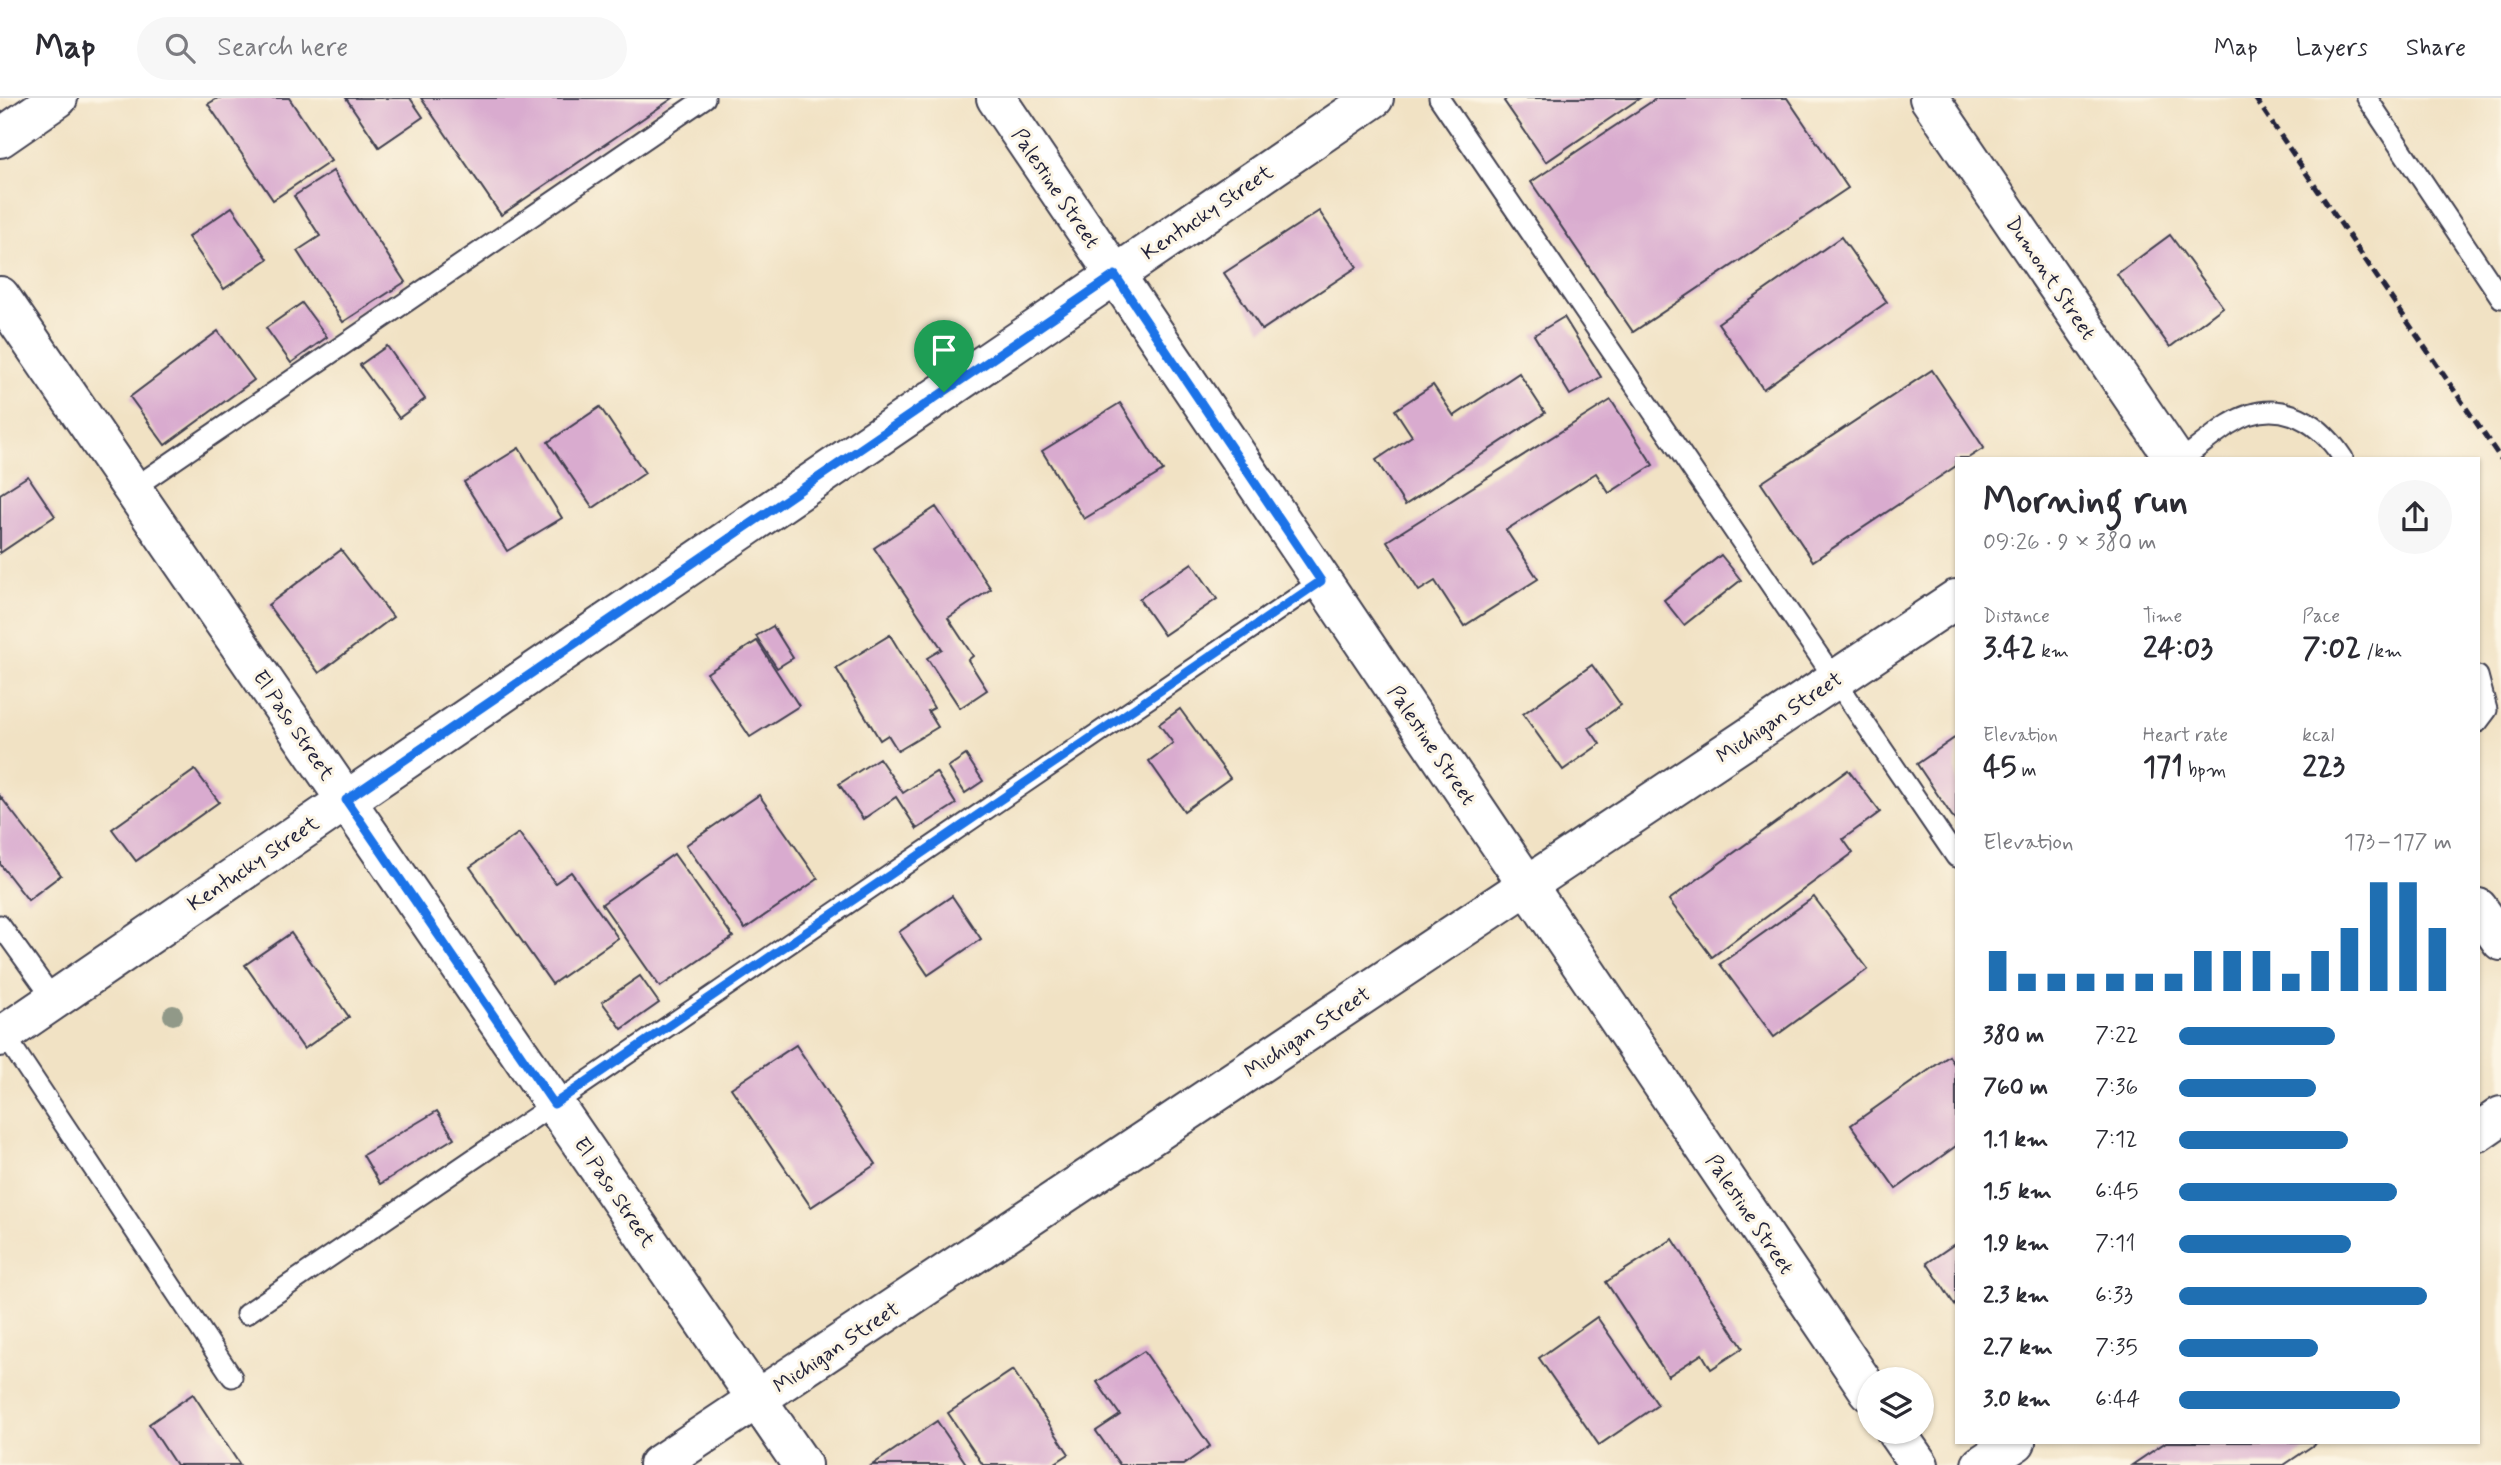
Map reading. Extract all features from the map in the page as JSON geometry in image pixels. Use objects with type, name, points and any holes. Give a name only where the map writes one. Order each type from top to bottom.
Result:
[{"type":"street","points":[[0,138],[58,98]]},
{"type":"street","name":"Palestine Street","points":[[996,98],[1857,1373]]},
{"type":"street","name":"Kentucky Street","points":[[2,1035],[1374,98]]},
{"type":"street","name":"Dumont Street","points":[[1929,98],[2173,457]]},
{"type":"street","name":"El Paso Street","points":[[0,296],[802,1465]]},
{"type":"street","name":"Michigan Street","points":[[658,1465],[1955,600]]},
{"type":"street","points":[[2480,911],[2501,941]]},
{"type":"street","points":[[2480,1131],[2501,1116]]},
{"type":"street","points":[[1904,1444],[1919,1465]]},
{"type":"street","points":[[1981,1465],[2012,1444]]},
{"type":"lane","points":[[132,489],[705,98]]},
{"type":"lane","points":[[1439,98],[1955,856]]},
{"type":"lane","points":[[2367,98],[2501,298]]},
{"type":"lane","points":[[2176,457],[2230,423],[2264,410],[2294,413],[2329,438],[2342,457]]},
{"type":"lane","points":[[246,1314],[1321,581]]},
{"type":"lane","points":[[2480,684],[2487,710],[2480,719]]},
{"type":"lane","points":[[0,925],[54,1000]]},
{"type":"lane","points":[[2,1035],[232,1377]]},
{"type":"building","points":[[218,98],[289,98],[331,161],[273,200],[208,104]]},
{"type":"building","points":[[346,98],[410,98],[423,117],[379,147]]},
{"type":"building","points":[[421,98],[673,98],[501,215]]},
{"type":"building","points":[[1507,98],[1640,98],[1546,162],[1504,101]]},
{"type":"building","points":[[1657,98],[1787,98],[1848,188],[1633,332],[1531,182]]},
{"type":"building","points":[[333,171],[405,282],[343,322],[297,251],[320,236],[294,196]]},
{"type":"building","points":[[232,207],[268,259],[224,289],[188,237]]},
{"type":"building","points":[[1319,211],[1357,267],[1262,330],[1224,273]]},
{"type":"building","points":[[2170,235],[2223,307],[2170,347],[2117,274]]},
{"type":"building","points":[[1841,237],[1887,302],[1763,389],[1718,323]]},
{"type":"building","points":[[302,303],[327,337],[291,363],[266,328]]},
{"type":"building","points":[[1564,317],[1601,377],[1570,395],[1534,335]]},
{"type":"building","points":[[218,331],[254,380],[165,445],[130,397]]},
{"type":"building","points":[[387,346],[425,399],[399,418],[360,365]]},
{"type":"building","points":[[1932,370],[1984,448],[1970,457],[1955,457],[1955,467],[1813,561],[1761,483]]},
{"type":"building","points":[[1519,373],[1545,413],[1405,505],[1376,460],[1412,436],[1395,410],[1433,385],[1454,416]]},
{"type":"building","points":[[1611,400],[1653,465],[1609,493],[1596,473],[1506,530],[1538,579],[1464,626],[1435,581],[1419,591],[1387,541]]},
{"type":"building","points":[[1120,403],[1163,471],[1084,519],[1042,451]]},
{"type":"building","points":[[600,407],[645,473],[593,508],[548,442]]},
{"type":"building","points":[[519,448],[562,518],[507,551],[464,482]]},
{"type":"building","points":[[28,476],[55,516],[0,553],[0,494]]},
{"type":"building","points":[[936,507],[991,589],[948,618],[973,656],[968,660],[987,690],[960,708],[927,658],[942,649],[874,548]]},
{"type":"building","points":[[341,550],[393,617],[319,673],[268,605]]},
{"type":"building","points":[[1721,555],[1741,580],[1684,625],[1664,600]]},
{"type":"building","points":[[1192,563],[1217,599],[1164,635],[1139,599]]},
{"type":"building","points":[[773,626],[793,658],[777,668],[756,636]]},
{"type":"building","points":[[890,635],[934,708],[928,711],[938,727],[898,751],[888,735],[880,740],[836,668]]},
{"type":"building","points":[[757,641],[799,706],[750,737],[707,673]]},
{"type":"building","points":[[1592,665],[1621,705],[1589,728],[1600,744],[1563,770],[1523,714]]},
{"type":"building","points":[[1180,709],[1230,778],[1184,811],[1149,761],[1173,743],[1159,724]]},
{"type":"building","points":[[1955,738],[1955,821],[1917,764]]},
{"type":"building","points":[[966,755],[983,781],[965,793],[948,767]]},
{"type":"building","points":[[879,758],[903,793],[936,772],[956,804],[917,829],[896,797],[863,819],[839,784]]},
{"type":"building","points":[[195,770],[219,802],[136,861],[112,829]]},
{"type":"building","points":[[1848,770],[1880,812],[1843,839],[1853,853],[1712,957],[1669,900]]},
{"type":"building","points":[[759,795],[818,879],[745,929],[686,845]]},
{"type":"building","points":[[0,796],[61,875],[28,900],[0,864]]},
{"type":"building","points":[[519,833],[555,883],[571,872],[618,938],[552,984],[470,867]]},
{"type":"building","points":[[674,854],[733,937],[660,987],[602,904]]},
{"type":"building","points":[[952,896],[981,939],[928,975],[899,932]]},
{"type":"building","points":[[1814,897],[1868,969],[1774,1037],[1720,964]]},
{"type":"building","points":[[291,933],[349,1017],[304,1049],[245,965]]},
{"type":"building","points":[[640,976],[659,1003],[622,1029],[602,1002]]},
{"type":"building","points":[[796,1045],[876,1164],[811,1207],[731,1088]]},
{"type":"building","points":[[1949,1056],[1955,1065],[1955,1147],[1896,1189],[1851,1125]]},
{"type":"building","points":[[437,1111],[454,1138],[380,1184],[363,1155]]},
{"type":"building","points":[[1673,1239],[1743,1348],[1711,1369],[1702,1354],[1668,1376],[1606,1282]]},
{"type":"building","points":[[1955,1244],[1955,1305],[1927,1263]]},
{"type":"building","points":[[1597,1317],[1658,1405],[1599,1445],[1539,1358]]},
{"type":"building","points":[[1144,1351],[1210,1446],[1183,1465],[1120,1465],[1096,1431],[1120,1415],[1097,1382]]},
{"type":"building","points":[[1013,1370],[1069,1454],[1052,1465],[983,1465],[948,1413]]},
{"type":"building","points":[[193,1394],[240,1465],[176,1465],[149,1424]]},
{"type":"building","points":[[937,1421],[967,1465],[872,1465]]},
{"type":"building","points":[[2163,1444],[2315,1444],[2284,1465],[2132,1465]]},
{"type":"railway","points":[[2255,98],[2501,459]]},
{"type":"route","points":[[1115,275],[1321,581],[554,1104],[346,800],[944,392],[1115,275]]}]
